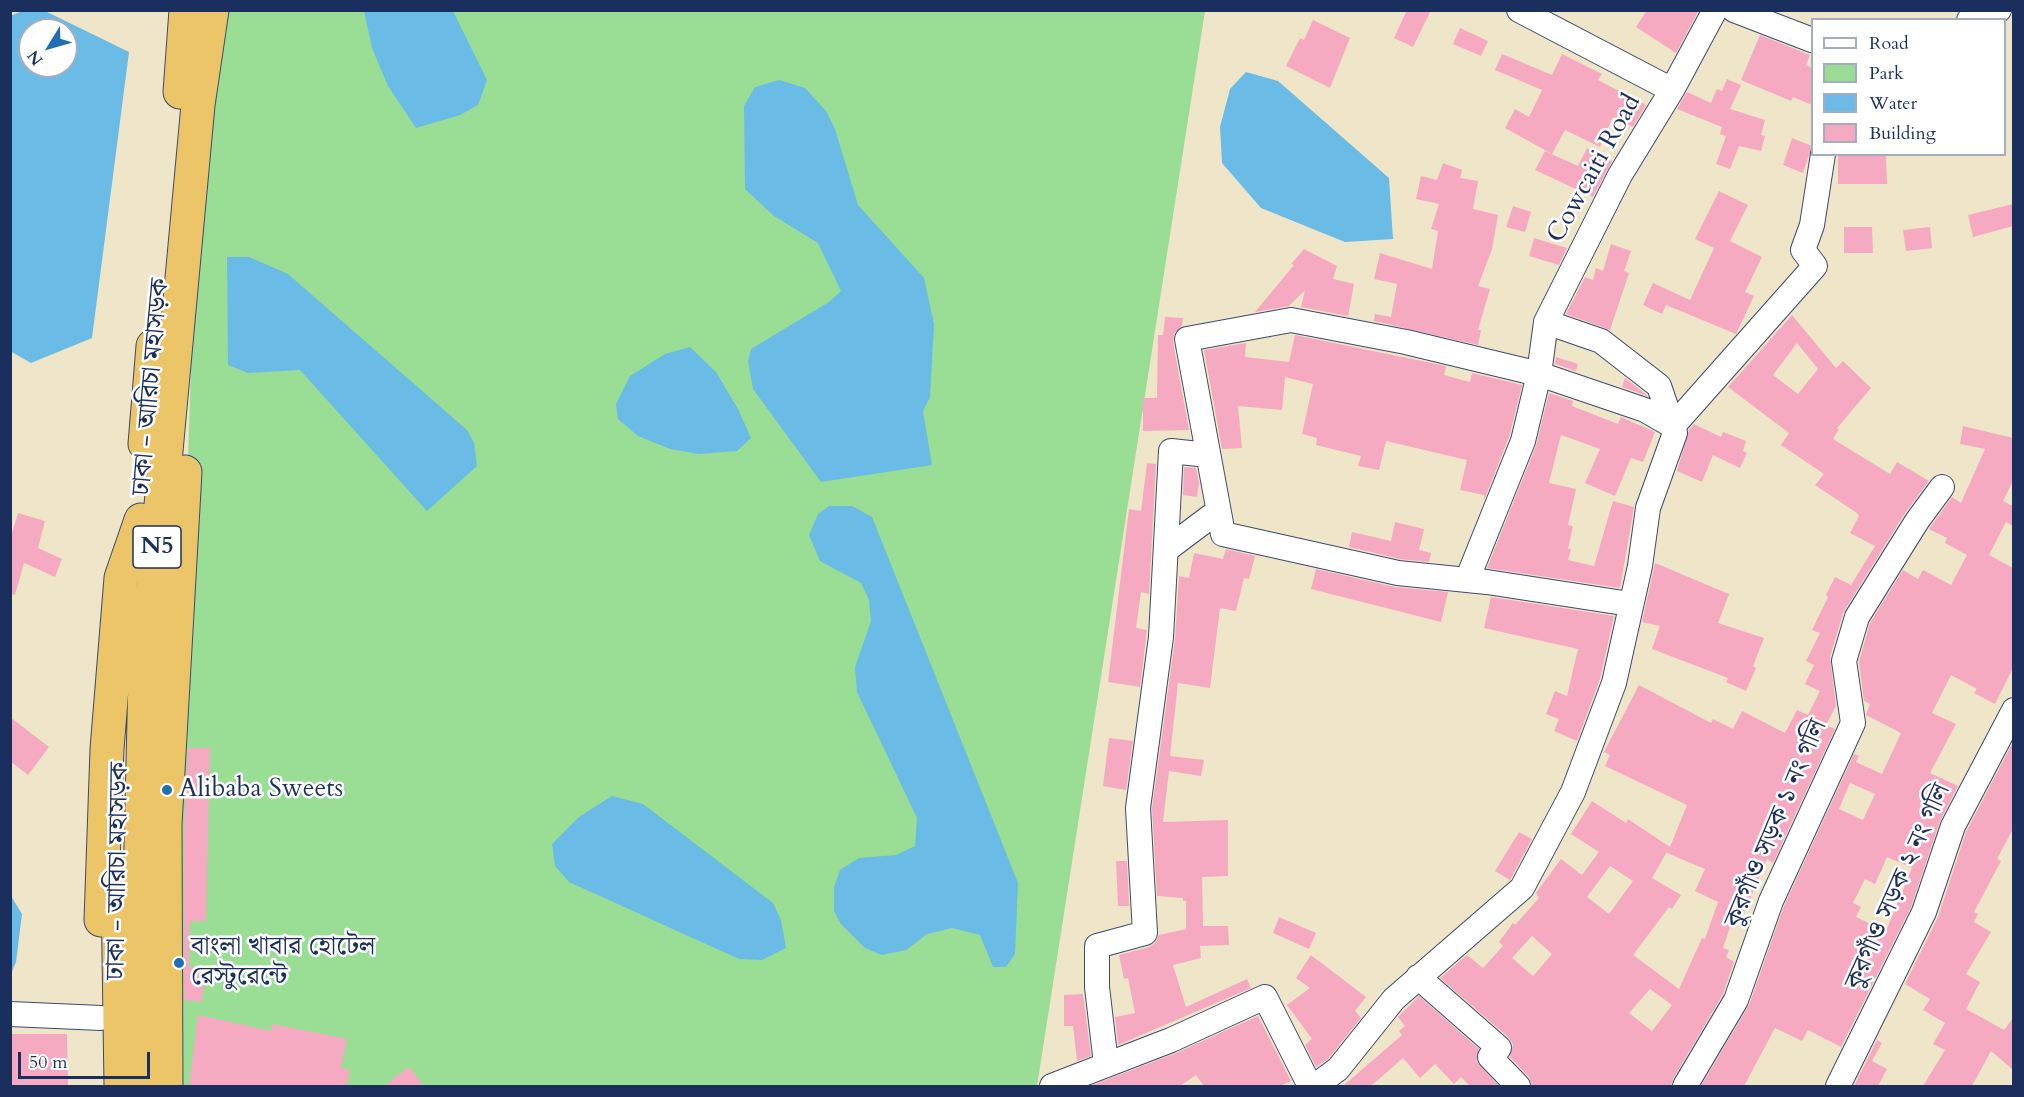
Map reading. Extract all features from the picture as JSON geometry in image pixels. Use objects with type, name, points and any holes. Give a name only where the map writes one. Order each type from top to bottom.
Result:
[{"type":"highway","name":"ঢাকা - আরিচা মহাসড়ক","points":[[121,1086],[118,894],[122,689],[141,520],[147,396],[176,132],[186,10]]},
{"type":"highway","name":"N5","points":[[145,1086],[140,888],[145,678],[198,105],[212,10]]},
{"type":"highway","points":[[166,1086],[165,824],[191,365],[189,340],[179,304]]},
{"type":"highway","points":[[103,1086],[102,848],[112,668],[120,578],[141,520]]},
{"type":"street","name":"Cowcaiti Road","points":[[1467,580],[1523,441],[1539,374],[1546,322],[1620,175],[1672,90],[1518,10]]},
{"type":"street","points":[[1672,90],[1715,10]]},
{"type":"street","points":[[1734,10],[1811,40]]},
{"type":"street","points":[[1975,18],[1999,10]]},
{"type":"street","points":[[1673,426],[1815,266],[1803,250],[1812,225],[1823,156]]},
{"type":"street","points":[[1630,604],[1467,580],[1398,573],[1222,534],[1187,339],[1291,320],[1407,342],[1539,374],[1645,410],[1673,426]]},
{"type":"street","points":[[1315,1086],[1338,1070],[1394,999],[1522,888],[1573,792],[1614,683],[1640,566],[1648,508],[1675,433],[1659,386],[1601,341],[1546,322]]},
{"type":"street","points":[[1106,1064],[1097,987],[1097,946],[1145,933],[1138,808],[1161,637],[1171,451],[1208,455]]},
{"type":"street","name":"কুরগাঁও সড়ক ১ নং গলি","points":[[1685,1086],[1736,1000],[1772,901],[1853,723],[1844,661],[1857,617],[1917,521],[1942,487]]},
{"type":"street","points":[[1166,550],[1218,511]]},
{"type":"street","name":"কুরগাঁও সড়ক ২ নং গলি","points":[[1838,1086],[1924,912],[1953,826],[2013,710]]},
{"type":"street","points":[[1418,977],[1499,1048],[1490,1057],[1518,1086]]},
{"type":"street","points":[[1052,1086],[1171,1040],[1265,997],[1310,1086]]},
{"type":"street","points":[[10,1014],[102,1018]]},
{"type":"green space","points":[[219,11],[1205,11],[1037,1086],[168,1086],[191,365]]},
{"type":"water","points":[[25,10],[45,11],[59,18],[18,18],[18,78],[78,78],[78,27],[129,52],[92,338],[31,363],[10,351],[10,16]]},
{"type":"water","points":[[364,11],[453,11],[487,80],[478,105],[460,115],[416,128],[388,86],[372,48]]},
{"type":"water","points":[[1246,72],[1278,81],[1389,178],[1393,239],[1345,242],[1261,208],[1222,163],[1220,127],[1230,89]]},
{"type":"water","points":[[779,80],[805,88],[826,111],[835,129],[858,205],[924,278],[934,324],[930,397],[923,411],[932,465],[821,482],[753,389],[748,361],[751,349],[829,302],[841,291],[818,243],[774,216],[745,189],[744,106],[755,87]]},
{"type":"water","points":[[227,257],[249,257],[288,274],[467,430],[474,443],[477,466],[427,511],[300,370],[248,373],[228,365]]},
{"type":"water","points":[[690,347],[716,372],[738,409],[751,438],[737,451],[699,454],[670,449],[638,436],[618,419],[616,404],[630,376],[665,354]]},
{"type":"water","points":[[829,506],[852,506],[872,517],[1018,883],[1015,954],[1006,967],[993,967],[980,935],[952,928],[927,934],[906,950],[882,955],[865,948],[841,924],[834,911],[834,887],[840,870],[859,858],[896,855],[915,846],[917,818],[857,692],[855,667],[871,621],[869,600],[861,583],[820,561],[809,535],[818,514]]},
{"type":"water","points":[[612,796],[643,804],[773,903],[781,920],[786,948],[762,960],[739,959],[569,882],[555,866],[552,844],[579,817]]},
{"type":"water","points":[[11,896],[22,914],[16,962],[11,974]]},
{"type":"building","points":[[1407,10],[1431,10],[1413,47],[1394,38]]},
{"type":"building","points":[[1647,10],[1699,10],[1676,53],[1636,27]]},
{"type":"building","points":[[1313,20],[1350,38],[1330,88],[1286,66],[1300,38],[1304,40]]},
{"type":"building","points":[[1460,28],[1488,41],[1481,56],[1453,44]]},
{"type":"building","points":[[1760,35],[1810,55],[1806,65],[1811,68],[1811,105],[1793,97],[1791,101],[1741,80]]},
{"type":"building","points":[[1502,54],[1552,75],[1562,54],[1602,74],[1598,80],[1646,105],[1633,127],[1613,117],[1600,147],[1565,130],[1552,154],[1505,128],[1515,109],[1529,117],[1542,90],[1495,70]]},
{"type":"building","points":[[1727,79],[1741,85],[1730,109],[1765,120],[1761,135],[1765,136],[1761,151],[1739,146],[1730,169],[1716,164],[1726,136],[1720,134],[1722,127],[1677,109],[1687,92],[1711,103],[1717,89],[1722,91]]},
{"type":"building","points":[[1792,138],[1811,146],[1803,173],[1783,165]]},
{"type":"building","points":[[1587,148],[1612,161],[1593,197],[1535,170],[1545,151],[1578,166]]},
{"type":"building","points":[[1838,156],[1886,156],[1887,184],[1838,184]]},
{"type":"building","points":[[1443,163],[1462,170],[1460,178],[1478,181],[1473,209],[1498,215],[1492,249],[1478,286],[1490,289],[1478,330],[1481,330],[1478,345],[1374,321],[1375,314],[1391,317],[1397,284],[1374,279],[1380,253],[1432,269],[1438,231],[1431,229],[1439,204],[1416,199],[1421,176],[1437,180]]},
{"type":"building","points":[[1719,191],[1748,205],[1730,241],[1762,257],[1745,292],[1754,296],[1736,334],[1666,305],[1662,314],[1643,305],[1653,283],[1690,300],[1714,248],[1695,239]]},
{"type":"building","points":[[2013,204],[2013,226],[1973,237],[1968,215]]},
{"type":"building","points":[[1513,206],[1531,212],[1525,232],[1506,227]]},
{"type":"building","points":[[1844,227],[1872,227],[1873,253],[1844,253]]},
{"type":"building","points":[[1930,227],[1932,248],[1906,251],[1903,230]]},
{"type":"building","points":[[1534,238],[1567,248],[1559,265],[1529,256]]},
{"type":"building","points":[[1611,244],[1631,251],[1624,271],[1629,273],[1610,330],[1566,314],[1585,277],[1593,280],[1596,268],[1603,271]]},
{"type":"building","points":[[1304,249],[1337,266],[1333,279],[1354,284],[1348,316],[1301,307],[1305,290],[1289,306],[1255,312],[1294,265],[1291,264]]},
{"type":"building","points":[[1792,315],[1836,368],[1843,361],[1871,388],[1837,428],[1839,429],[1833,439],[1890,474],[1897,462],[1929,481],[1905,513],[1843,613],[1830,657],[1836,706],[1826,725],[1835,729],[1773,863],[1767,859],[1744,913],[1736,910],[1723,948],[1729,950],[1726,957],[1734,962],[1723,994],[1671,1086],[1532,1086],[1529,1077],[1510,1057],[1513,1044],[1508,1037],[1440,978],[1467,955],[1483,968],[1503,946],[1499,942],[1513,923],[1515,925],[1539,898],[1536,893],[1561,859],[1582,875],[1599,852],[1571,834],[1592,801],[1626,823],[1628,819],[1670,847],[1687,805],[1605,766],[1610,755],[1604,752],[1639,685],[1711,723],[1713,719],[1733,729],[1742,711],[1785,733],[1797,710],[1808,715],[1820,691],[1805,684],[1814,665],[1806,661],[1820,633],[1812,630],[1835,577],[1851,585],[1875,546],[1850,533],[1859,516],[1857,513],[1815,485],[1824,474],[1781,445],[1789,433],[1728,387]],"holes":[[[1797,343],[1818,369],[1798,394],[1773,375]],[[1668,850],[1667,853],[1705,869],[1695,891],[1718,902],[1705,939],[1702,938],[1679,989],[1633,955],[1669,907],[1672,909],[1681,895],[1652,878]],[[1610,866],[1633,881],[1609,914],[1587,897]],[[1532,936],[1552,954],[1533,976],[1512,958]],[[1650,989],[1672,1005],[1652,1031],[1629,1013]]]},
{"type":"building","points":[[1165,317],[1183,318],[1182,326],[1174,334],[1173,342],[1189,430],[1143,431],[1143,398],[1157,398],[1158,335],[1163,335]]},
{"type":"building","points":[[1295,335],[1446,366],[1444,375],[1470,382],[1472,373],[1522,385],[1509,437],[1484,500],[1484,495],[1460,490],[1467,460],[1386,441],[1379,470],[1358,466],[1361,456],[1316,445],[1317,438],[1302,434],[1313,384],[1285,377],[1282,410],[1238,406],[1242,448],[1222,449],[1204,350],[1246,343],[1245,357],[1289,362]]},
{"type":"building","points":[[1556,357],[1578,364],[1576,371],[1555,364]]},
{"type":"building","points":[[1625,378],[1647,395],[1647,396],[1622,387]]},
{"type":"building","points":[[1549,393],[1573,401],[1572,406],[1618,424],[1621,417],[1655,432],[1643,462],[1631,458],[1615,496],[1585,483],[1600,449],[1561,435],[1549,483],[1576,489],[1568,525],[1573,526],[1568,560],[1594,566],[1613,501],[1634,507],[1620,588],[1487,568],[1536,446]]},
{"type":"building","points":[[1694,424],[1721,437],[1723,432],[1746,441],[1743,451],[1747,453],[1740,468],[1713,455],[1702,482],[1677,471],[1689,430]]},
{"type":"building","points":[[1963,426],[2013,438],[2013,481],[2003,501],[2013,506],[2013,526],[2006,522],[1989,555],[2013,568],[2013,668],[1995,704],[1974,693],[1977,689],[1951,675],[1932,713],[1956,724],[1930,773],[1958,786],[1940,821],[1911,907],[1841,1047],[1808,1030],[1802,1041],[1775,1028],[1744,1086],[1701,1086],[1749,1005],[1784,906],[1854,754],[1859,756],[1856,762],[1882,774],[1901,733],[1866,715],[1870,704],[1864,701],[1859,662],[1870,623],[1903,570],[1918,579],[1923,570],[1951,585],[1967,555],[1945,543],[1947,538],[1929,529],[1952,497],[1961,503],[1985,449],[1960,444]],"holes":[[[1850,783],[1875,794],[1863,820],[1839,809]],[[1887,857],[1912,868],[1886,931],[1856,917],[1861,907],[1853,903],[1865,879],[1875,884]]]},
{"type":"building","points":[[1147,463],[1156,464],[1149,594],[1141,592],[1136,628],[1147,630],[1140,687],[1108,682],[1129,509],[1141,511]]},
{"type":"building","points":[[1184,467],[1196,468],[1199,483],[1197,497],[1183,495]]},
{"type":"building","points":[[18,513],[45,521],[38,548],[62,559],[55,577],[24,563],[15,595],[10,594],[10,540]]},
{"type":"building","points":[[1395,522],[1424,529],[1419,550],[1431,553],[1429,562],[1400,559],[1349,547],[1352,532],[1391,541]]},
{"type":"building","points":[[1226,549],[1255,556],[1249,579],[1244,578],[1236,611],[1220,608],[1210,688],[1178,683],[1170,756],[1204,760],[1201,776],[1169,771],[1163,822],[1228,820],[1228,876],[1202,877],[1203,926],[1228,926],[1229,945],[1200,946],[1201,958],[1173,965],[1186,1007],[1247,979],[1251,988],[1118,1045],[1115,1017],[1135,1013],[1128,978],[1124,979],[1119,955],[1149,947],[1155,943],[1159,935],[1186,929],[1186,901],[1183,901],[1183,898],[1157,896],[1152,809],[1175,639],[1179,576],[1189,578],[1194,553],[1223,559]]},
{"type":"building","points":[[1655,563],[1729,594],[1718,623],[1764,638],[1753,666],[1756,668],[1746,691],[1726,682],[1728,678],[1652,649],[1660,626],[1642,622]]},
{"type":"building","points":[[1316,569],[1395,587],[1448,592],[1441,622],[1311,589]]},
{"type":"building","points":[[1491,597],[1614,616],[1600,679],[1577,741],[1554,731],[1559,719],[1546,714],[1555,691],[1567,696],[1578,649],[1484,628]]},
{"type":"building","points":[[10,717],[49,747],[28,775],[10,761]]},
{"type":"building","points":[[1109,738],[1133,741],[1126,790],[1103,786]]},
{"type":"building","points":[[2013,742],[2013,829],[1997,859],[2001,861],[1974,912],[1978,914],[1974,922],[1991,932],[1966,974],[1980,982],[1966,1009],[2004,1030],[2013,1018],[2013,1070],[1991,1051],[1972,1086],[1923,1086],[1945,1050],[1933,1044],[1945,1023],[1923,1010],[1930,999],[1905,984],[1938,917],[1966,832]]},
{"type":"building","points":[[188,748],[210,748],[206,921],[190,921],[189,967],[205,968],[202,1002],[184,1000],[184,824]]},
{"type":"building","points":[[1519,832],[1532,839],[1510,880],[1495,871]]},
{"type":"building","points":[[1116,861],[1127,861],[1129,906],[1118,906]]},
{"type":"building","points":[[1279,917],[1316,933],[1309,949],[1273,933]]},
{"type":"building","points":[[1311,955],[1366,997],[1355,1011],[1361,1018],[1328,1059],[1316,1067],[1305,1045],[1312,1039],[1287,1005],[1310,988],[1296,978]]},
{"type":"building","points":[[1083,994],[1091,1056],[1077,1061],[1073,1026],[1064,1026],[1064,995]]},
{"type":"building","points":[[1419,996],[1479,1049],[1476,1061],[1499,1086],[1470,1086],[1461,1077],[1454,1084],[1435,1064],[1420,1078],[1403,1058],[1371,1086],[1343,1086],[1402,1035],[1399,1031],[1405,1026],[1398,1017]]},
{"type":"building","points":[[198,1015],[271,1031],[272,1024],[347,1039],[341,1068],[350,1070],[347,1086],[189,1086]]},
{"type":"building","points":[[1258,1016],[1291,1081],[1280,1086],[1204,1086],[1196,1075],[1180,1086],[1090,1086],[1176,1053]]},
{"type":"building","points":[[10,1034],[67,1034],[68,1086],[10,1086]]},
{"type":"building","points":[[1877,1040],[1882,1043],[1872,1061],[1887,1069],[1878,1086],[1854,1086]]},
{"type":"building","points":[[409,1067],[424,1086],[384,1086]]},
{"type":"place","name":"Alibaba Sweets","points":[[167,790]]},
{"type":"place","name":"বাংলা খাবার হোটেল রেস্টুরেন্টে","points":[[179,963]]}]
